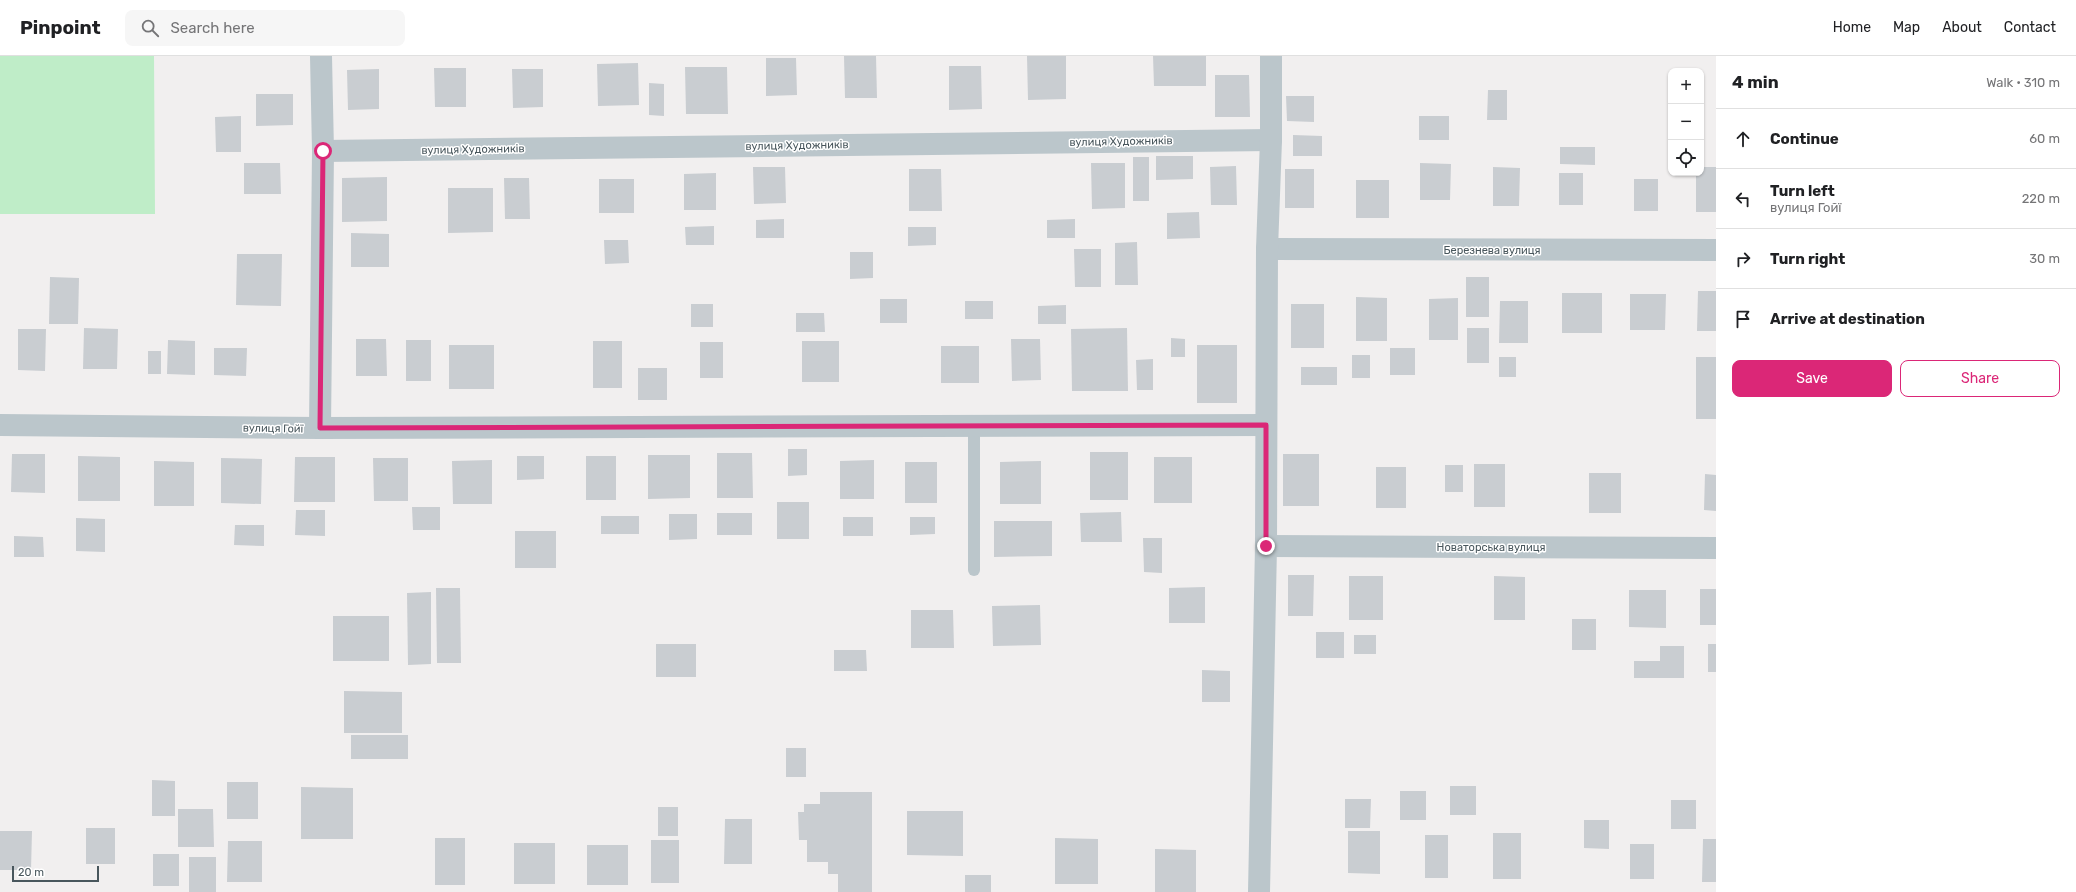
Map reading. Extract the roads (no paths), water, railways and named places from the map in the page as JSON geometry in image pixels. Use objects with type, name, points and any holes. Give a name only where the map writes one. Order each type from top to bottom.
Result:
[{"type":"street","points":[[320,428],[323,151],[321,56]]},
{"type":"street","points":[[1259,892],[1266,546],[1267,249],[1271,140],[1271,56]]},
{"type":"street","name":"вулиця Художників","points":[[323,151],[1271,140]]},
{"type":"street","name":"Березнева вулиця","points":[[1267,249],[1716,250]]},
{"type":"street","name":"вулиця Гойї","points":[[0,425],[320,428],[1266,425]]},
{"type":"street","name":"Новаторська вулиця","points":[[1266,546],[1716,548]]},
{"type":"lane","points":[[974,426],[974,570]]}]
